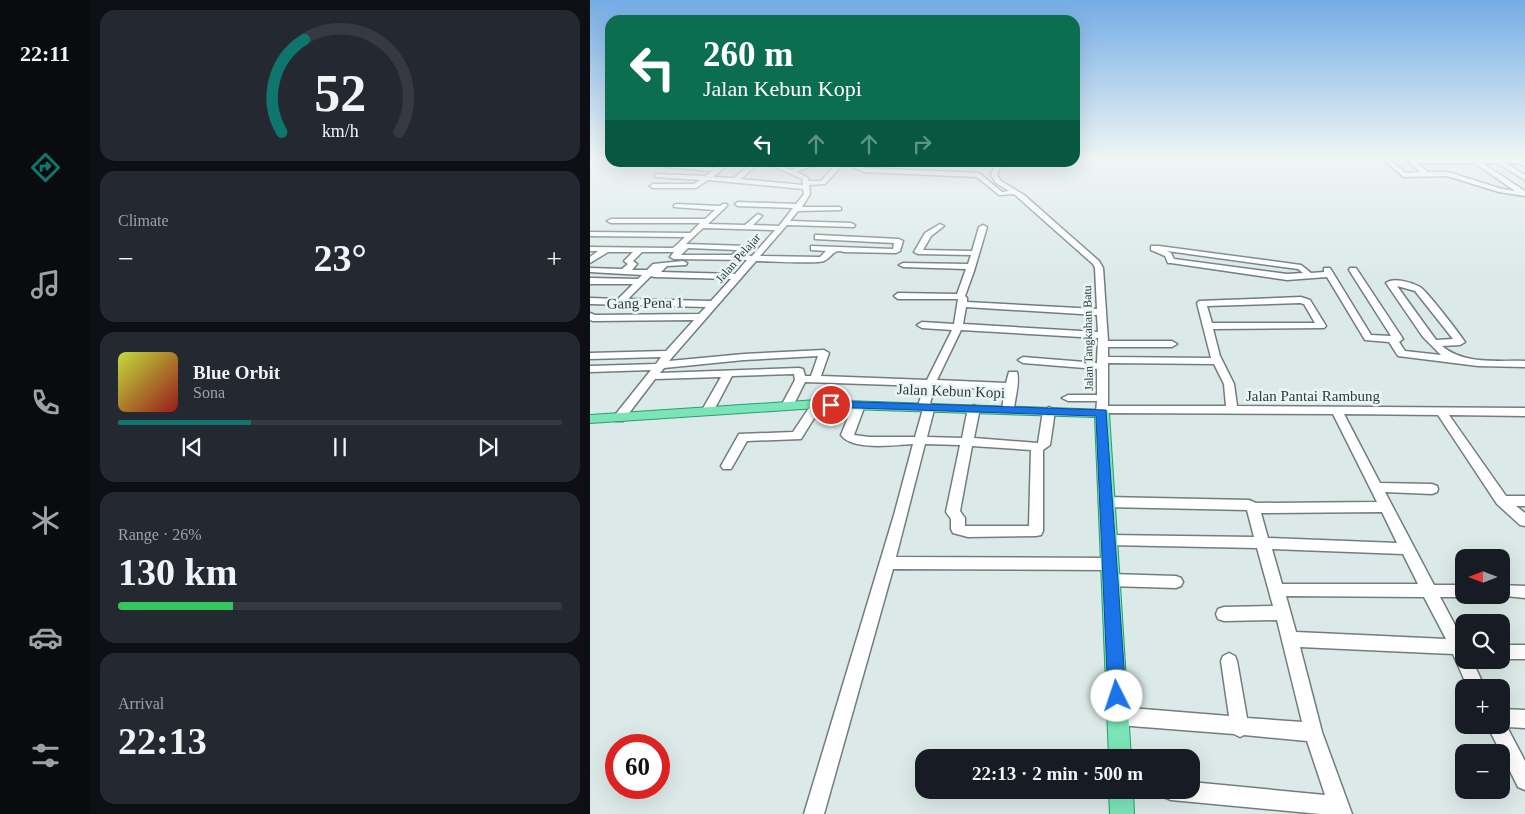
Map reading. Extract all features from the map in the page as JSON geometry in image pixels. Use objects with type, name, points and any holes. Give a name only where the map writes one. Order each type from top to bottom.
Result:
[{"type":"main road","name":"Jalan Kebun Kopi","points":[[590,419],[817,404],[1049,411],[1102,406]]},
{"type":"main road","points":[[1102,406],[1109,572],[1120,749]]},
{"type":"main road","points":[[1121,799],[1122,814]]},
{"type":"street","name":"Jalan Pelajar","points":[[618,418],[669,354],[783,226],[806,196]]},
{"type":"street","name":"Jalan Tangkahan Batu","points":[[1020,196],[1096,263],[1100,274],[1103,339],[1102,406]]},
{"type":"street","points":[[738,204],[839,209]]},
{"type":"street","points":[[620,302],[649,273],[723,207],[676,206]]},
{"type":"street","points":[[768,210],[797,208]]},
{"type":"street","points":[[746,228],[758,216]]},
{"type":"street","points":[[611,221],[703,224],[746,228],[851,225]]},
{"type":"street","points":[[940,226],[928,236],[918,252],[974,253]]},
{"type":"street","points":[[814,814],[922,440],[931,382],[958,327],[962,300],[972,271],[974,253],[983,228]]},
{"type":"street","points":[[590,234],[690,236]]},
{"type":"street","points":[[814,248],[896,251],[899,243],[897,240],[818,237]]},
{"type":"street","points":[[844,250],[852,239]]},
{"type":"street","points":[[590,249],[641,250],[678,247],[766,245]]},
{"type":"street","points":[[735,258],[744,248],[686,246],[674,257],[735,258],[824,258],[833,249]]},
{"type":"street","points":[[1308,274],[1301,267],[1233,256],[1154,248],[1168,255],[1171,261],[1287,277],[1328,272],[1368,338],[1398,339],[1353,270]]},
{"type":"street","points":[[590,261],[606,249]]},
{"type":"street","points":[[624,272],[634,264],[628,261],[641,250]]},
{"type":"street","points":[[1230,269],[1233,256]]},
{"type":"street","points":[[722,276],[734,264],[667,263],[654,274],[738,277]]},
{"type":"street","points":[[903,265],[971,267]]},
{"type":"street","points":[[590,270],[649,273]]},
{"type":"street","points":[[590,281],[640,282]]},
{"type":"street","points":[[1434,343],[1460,342],[1418,289],[1404,284],[1390,283],[1434,343],[1450,356],[1462,360]]},
{"type":"street","points":[[898,296],[1101,312]]},
{"type":"street","points":[[1208,326],[1321,326],[1307,302],[1296,300],[1202,303],[1208,326],[1218,361],[1229,384],[1232,410]]},
{"type":"street","points":[[590,301],[715,304]]},
{"type":"street","name":"Gang Pena 1","points":[[590,316],[592,318],[703,317]]},
{"type":"street","points":[[922,325],[1172,344]]},
{"type":"street","points":[[1392,339],[1406,356],[1525,364]]},
{"type":"street","points":[[590,369],[660,366],[744,357],[824,353],[814,379]]},
{"type":"street","points":[[590,356],[669,354]]},
{"type":"street","points":[[1023,360],[1102,363],[1218,361]]},
{"type":"street","points":[[652,376],[799,371],[800,380],[787,406]]},
{"type":"street","points":[[708,410],[728,374]]},
{"type":"street","points":[[1008,409],[1014,374]]},
{"type":"street","points":[[800,380],[931,382],[1012,386]]},
{"type":"street","name":"Jalan Pantai Rambung","points":[[1068,398],[1102,406],[1232,410],[1525,412]]},
{"type":"street","points":[[727,466],[742,436],[797,436],[817,404]]},
{"type":"street","points":[[859,405],[848,438],[871,441],[967,441],[1037,447],[1044,445],[1049,411]]},
{"type":"street","points":[[974,408],[953,512],[958,517],[958,529],[963,532],[1036,531],[1037,447]]},
{"type":"street","points":[[1337,411],[1455,641]]},
{"type":"street","points":[[1441,411],[1502,501],[1525,521]]},
{"type":"street","points":[[1376,487],[1432,489]]},
{"type":"street","points":[[1502,501],[1525,501]]},
{"type":"street","points":[[1106,502],[1249,505],[1253,508],[1386,507]]},
{"type":"street","points":[[1200,793],[1341,810],[1313,732],[1290,639],[1253,508]]},
{"type":"street","points":[[1108,540],[1262,543],[1408,549]]},
{"type":"street","points":[[886,563],[1109,572],[1176,582]]},
{"type":"street","points":[[1276,590],[1455,591]]},
{"type":"street","points":[[1510,591],[1525,592]]},
{"type":"street","points":[[1224,614],[1283,613]]},
{"type":"street","points":[[1290,639],[1455,653]]},
{"type":"street","points":[[1510,652],[1525,652]]},
{"type":"street","points":[[1230,661],[1240,728]]},
{"type":"street","points":[[1118,716],[1240,728],[1313,732]]},
{"type":"street","points":[[1510,718],[1525,719]]},
{"type":"street","points":[[1501,734],[1525,780]]},
{"type":"route","points":[[831,405],[929,406],[1102,413],[1117,696]]}]
